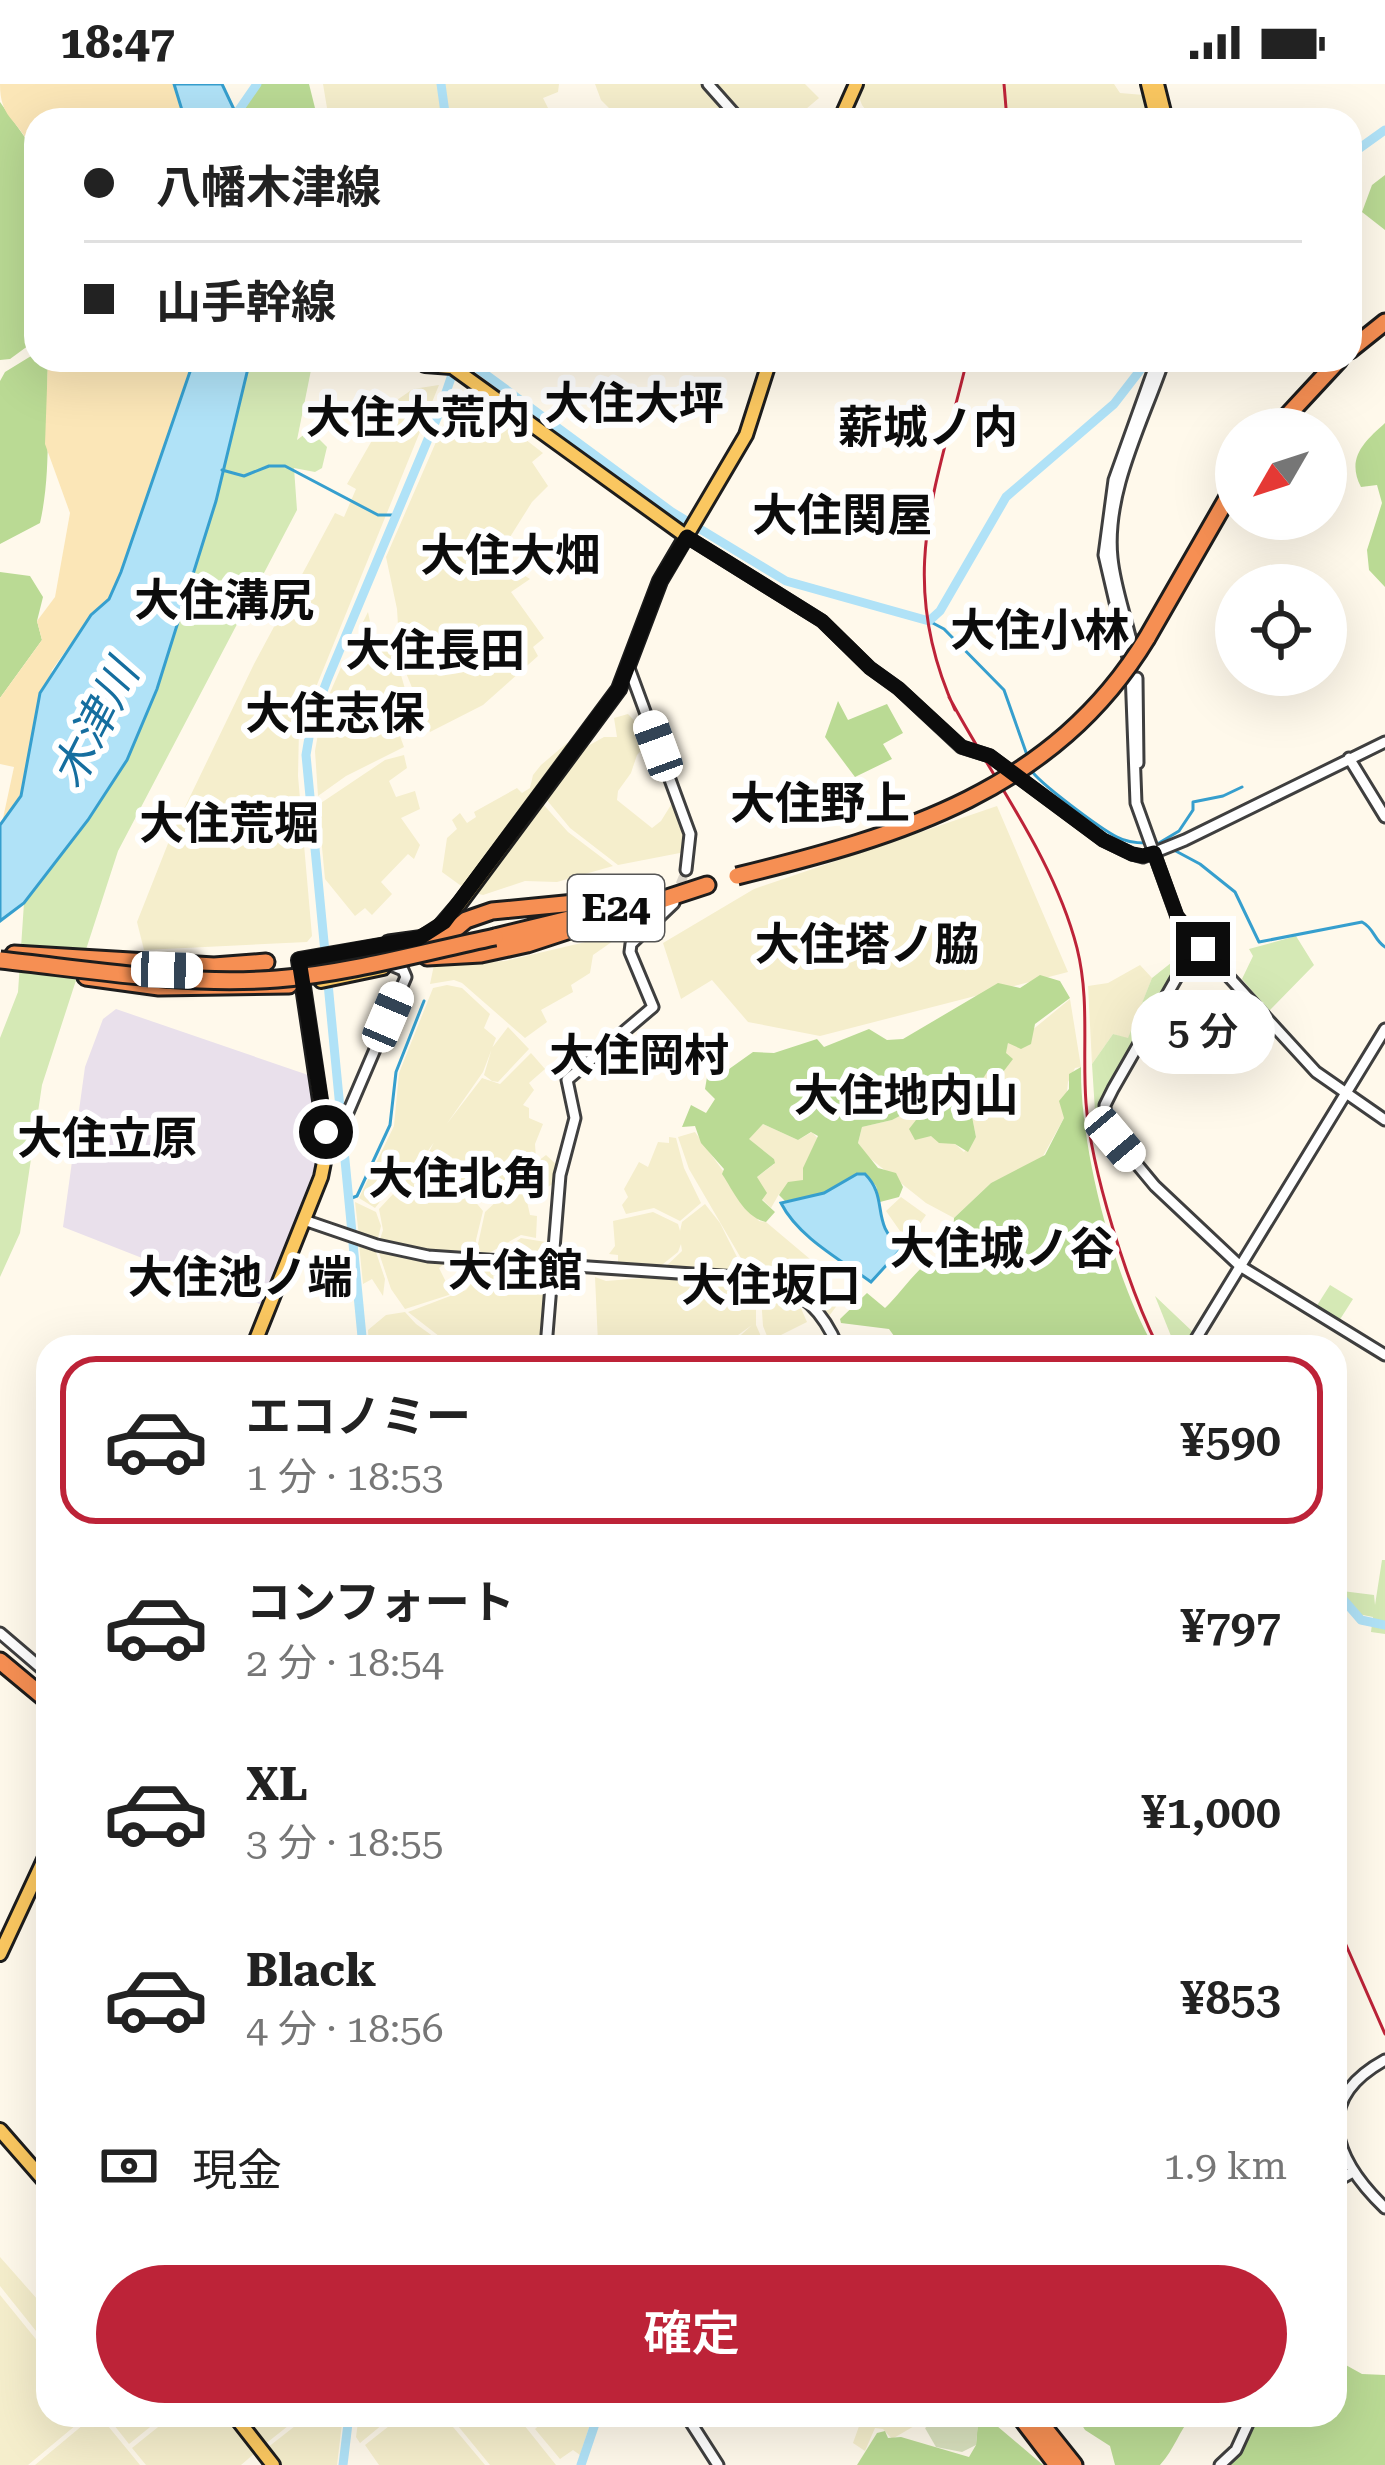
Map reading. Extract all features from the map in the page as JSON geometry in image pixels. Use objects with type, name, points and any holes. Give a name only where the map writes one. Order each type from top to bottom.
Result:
[{"type":"highway","points":[[1292,408],[1325,372]]},
{"type":"highway","name":"E24","points":[[4,957],[167,978],[273,979],[365,966],[878,840],[990,789],[1041,756],[1081,721],[1118,681],[1148,638],[1215,518]]},
{"type":"highway","name":"E24","points":[[494,932],[737,876]]},
{"type":"highway","points":[[399,962],[527,944],[707,885]]},
{"type":"highway","points":[[389,944],[446,936],[474,917],[508,908],[636,898]]},
{"type":"highway","points":[[457,907],[474,917]]},
{"type":"highway","points":[[435,935],[436,952],[445,956]]},
{"type":"highway","points":[[4,957],[214,966],[266,962]]},
{"type":"highway","points":[[4,957],[121,983],[215,989],[295,984]]},
{"type":"highway","points":[[0,1649],[36,1679]]},
{"type":"highway","points":[[0,1661],[36,1691]]},
{"type":"highway","points":[[1030,2427],[1054,2453],[1075,2465]]},
{"type":"main road","points":[[458,372],[688,535]]},
{"type":"main road","points":[[295,984],[399,962],[435,935],[457,907],[600,718],[629,668],[660,581],[746,435],[766,372]]},
{"type":"main road","points":[[258,1335],[321,1177],[327,1147],[295,984],[299,960],[389,944]]},
{"type":"main road","points":[[0,1954],[36,1877]]},
{"type":"main road","points":[[0,2131],[36,2172]]},
{"type":"main road","points":[[243,2427],[273,2465]]},
{"type":"street","points":[[708,84],[729,108]]},
{"type":"street","points":[[1155,372],[1114,480],[1104,537],[1107,575],[1131,671],[1132,771],[1149,833],[1159,848],[1177,916],[1203,949],[1287,1044],[1345,1095],[1385,1120]]},
{"type":"street","points":[[688,535],[822,621],[962,747],[990,756],[1103,840],[1132,854],[1143,856],[1385,742]]},
{"type":"street","points":[[629,668],[690,834],[686,870]]},
{"type":"street","points":[[1349,758],[1385,817]]},
{"type":"street","points":[[547,1335],[560,1175],[575,1118],[567,1080],[652,1007],[631,944],[674,902]]},
{"type":"street","points":[[1203,949],[1184,965],[1113,1089],[1103,1115],[1106,1127],[1155,1186],[1240,1266],[1385,1355]]},
{"type":"street","points":[[327,1147],[344,1124],[404,980],[399,962]]},
{"type":"street","points":[[1198,1335],[1385,1029]]},
{"type":"street","points":[[304,1220],[428,1256],[766,1280],[811,1302],[833,1335]]},
{"type":"street","points":[[0,1633],[36,1664]]},
{"type":"street","points":[[1347,2094],[1360,2076],[1383,2061]]},
{"type":"street","points":[[1347,2163],[1385,2208]]},
{"type":"street","points":[[1347,2175],[1351,2173]]},
{"type":"street","points":[[694,2427],[718,2465]]},
{"type":"street","points":[[1220,2465],[1236,2450],[1247,2427]]},
{"type":"shaded area","points":[[323,84],[559,84],[558,92],[543,98],[548,108],[327,108]]},
{"type":"shaded area","points":[[595,84],[805,84],[819,98],[807,108],[609,108]]},
{"type":"shaded area","points":[[854,84],[1114,84],[1120,93],[1144,95],[1146,108],[864,108]]},
{"type":"shaded area","points":[[439,385],[299,729],[298,776],[312,936],[307,942],[144,950],[137,922],[171,836],[254,664],[335,513],[344,517],[356,489],[347,484],[394,402],[413,389]]},
{"type":"shaded area","points":[[463,391],[543,453],[532,462],[548,486],[532,502],[500,553],[509,566],[530,579],[511,592],[544,638],[533,647],[538,656],[483,705],[430,732],[400,658],[397,609],[386,557],[456,396]]},
{"type":"shaded area","points":[[368,612],[375,646],[392,644],[412,713],[394,720],[404,747],[318,796],[315,751],[322,711],[343,663],[361,655],[359,630]]},
{"type":"shaded area","points":[[628,714],[652,739],[637,755],[617,800],[652,828],[674,800],[686,840],[685,852],[618,865],[570,828],[546,799],[586,747],[604,737],[617,737],[614,718]]},
{"type":"shaded area","points":[[567,743],[572,747],[464,888],[442,872],[447,838],[457,829],[452,820],[460,813],[467,823],[476,817],[474,812],[517,788],[522,793],[530,788],[541,765]]},
{"type":"shaded area","points":[[404,755],[407,768],[389,781],[396,797],[415,791],[420,809],[401,818],[420,845],[414,859],[408,854],[381,882],[392,894],[372,915],[365,908],[355,916],[325,879],[318,805],[385,760]]},
{"type":"shaded area","points":[[542,803],[568,832],[613,866],[557,882],[525,881],[483,895],[475,893]]},
{"type":"shaded area","points":[[997,806],[1068,972],[820,1036],[748,1022],[712,980],[681,999],[663,943],[754,889]]},
{"type":"shaded area","points":[[611,936],[616,939],[593,955],[590,973],[571,985],[573,992],[541,1010],[547,1022],[525,1038],[462,983],[430,984],[434,965],[505,961]]},
{"type":"shaded area","points":[[1140,965],[1152,978],[1128,1039],[1113,1034],[1092,1064],[1088,986],[1108,983]]},
{"type":"shaded area","points":[[433,988],[462,988],[490,1014],[484,1028],[496,1038],[483,1072],[423,1158],[375,1208],[359,1198],[394,1126],[399,1073]]},
{"type":"shaded area","points":[[1070,999],[1081,1067],[1075,1068],[1068,1082],[1064,1118],[1042,1158],[991,1183],[954,1218],[926,1203],[867,1156],[858,1143],[862,1127],[892,1120],[909,1109],[931,1136],[964,1152],[976,1137],[969,1101],[989,1068],[1000,1076],[1008,1043]]},
{"type":"shaded area","points":[[116,1009],[311,1076],[317,1162],[262,1305],[63,1227],[85,1067],[103,1019]]},
{"type":"shaded area","points":[[508,1027],[529,1049],[498,1082],[492,1081],[484,1075],[492,1048]]},
{"type":"shaded area","points":[[531,1053],[545,1069],[529,1083],[534,1090],[523,1105],[529,1108],[529,1118],[543,1124],[535,1144],[536,1158],[516,1179],[532,1193],[526,1197],[530,1215],[537,1216],[536,1238],[521,1235],[482,1257],[478,1244],[485,1212],[499,1199],[489,1187],[473,1199],[483,1211],[476,1240],[478,1257],[424,1253],[379,1242],[383,1230],[379,1209],[425,1160],[482,1078],[500,1084]]},
{"type":"shaded area","points":[[763,1124],[798,1140],[812,1132],[819,1140],[803,1180],[779,1194],[771,1208],[762,1199],[757,1177],[774,1159],[748,1139]]},
{"type":"shaded area","points":[[695,1132],[759,1221],[823,1270],[838,1304],[829,1316],[797,1286],[775,1275],[749,1272],[689,1169],[678,1137]]},
{"type":"shaded area","points":[[669,1137],[676,1138],[701,1203],[680,1221],[654,1208],[626,1214],[624,1189],[639,1162],[648,1167],[658,1142],[669,1143]]},
{"type":"shaded area","points":[[546,1155],[558,1166],[553,1184],[540,1191],[526,1170]]},
{"type":"shaded area","points":[[901,1197],[926,1215],[913,1234],[900,1231],[886,1211]]},
{"type":"shaded area","points":[[355,1202],[376,1212],[381,1226],[377,1242],[359,1236]]},
{"type":"shaded area","points":[[705,1204],[742,1267],[736,1273],[663,1269],[682,1251],[681,1244],[658,1268],[618,1266],[618,1255],[609,1254],[615,1246],[613,1221],[653,1212],[678,1224],[680,1231],[682,1222]]},
{"type":"shaded area","points":[[521,1238],[552,1243],[551,1256],[548,1260],[493,1258]]},
{"type":"shaded area","points":[[359,1244],[375,1249],[385,1279],[383,1296],[372,1279],[363,1284]]},
{"type":"shaded area","points":[[378,1250],[447,1262],[439,1268],[452,1294],[405,1309],[391,1289]]},
{"type":"shaded area","points":[[486,1265],[544,1268],[550,1273],[544,1335],[438,1335],[408,1312],[466,1290]]},
{"type":"shaded area","points":[[668,1276],[747,1281],[756,1300],[760,1335],[741,1335],[752,1325],[738,1335],[598,1335],[595,1277],[606,1281]]},
{"type":"shaded area","points":[[787,1291],[796,1297],[807,1322],[781,1335],[767,1335],[761,1297]]},
{"type":"shaded area","points":[[405,1312],[431,1335],[368,1335],[386,1315]]},
{"type":"shaded area","points":[[0,2257],[36,2298],[36,2331],[0,2286]]},
{"type":"shaded area","points":[[0,2295],[36,2339],[36,2427],[74,2427],[28,2465],[0,2465]]},
{"type":"shaded area","points":[[81,2427],[109,2427],[140,2465],[35,2465]]},
{"type":"shaded area","points":[[116,2427],[150,2427],[129,2444]]},
{"type":"shaded area","points":[[158,2427],[235,2427],[255,2453],[241,2465],[146,2465],[132,2448]]},
{"type":"shaded area","points":[[250,2427],[287,2427],[264,2445]]},
{"type":"shaded area","points":[[294,2427],[342,2427],[337,2465],[280,2465],[267,2448]]},
{"type":"shaded area","points":[[357,2427],[379,2427],[360,2443]]},
{"type":"shaded area","points":[[388,2427],[453,2427],[485,2465],[379,2465],[365,2445]]},
{"type":"shaded area","points":[[459,2427],[526,2427],[556,2465],[490,2465]]},
{"type":"shaded area","points":[[589,2427],[580,2455],[573,2450],[560,2459],[535,2429]]},
{"type":"shaded area","points":[[859,2427],[913,2427],[892,2439],[875,2428],[865,2451],[853,2443]]},
{"type":"green space","points":[[258,84],[309,84],[315,108],[243,108]]},
{"type":"green space","points":[[0,102],[24,136],[24,349],[0,360]]},
{"type":"green space","points":[[1385,175],[1385,230],[1362,212],[1372,185]]},
{"type":"green space","points":[[24,360],[24,372],[48,372],[47,463],[40,523],[0,544],[0,381]]},
{"type":"green space","points":[[247,372],[311,372],[297,440],[310,430],[327,447],[322,468],[315,472],[294,468],[297,510],[118,851],[42,1085],[20,1233],[0,1277],[0,1038],[18,992],[24,903],[127,760],[157,689],[216,501]]},
{"type":"green space","points":[[1385,423],[1385,587],[1369,570],[1367,550],[1382,503],[1377,485],[1361,487],[1355,467],[1364,444]]},
{"type":"green space","points":[[0,572],[30,576],[43,597],[37,621],[42,640],[0,698]]},
{"type":"green space","points":[[838,701],[848,720],[887,704],[903,733],[883,744],[892,759],[855,777],[825,737]]},
{"type":"green space","points":[[1296,936],[1314,965],[1269,1011],[1242,979],[1253,956],[1249,949]]},
{"type":"green space","points":[[1191,947],[1192,954],[1102,1101],[1100,1112],[1095,1111],[1092,1064],[1113,1034],[1128,1038],[1152,978]]},
{"type":"green space","points":[[1040,975],[1060,981],[1070,998],[1035,1024],[1031,1044],[1021,1049],[1008,1043],[1006,1053],[1013,1059],[1000,1076],[989,1069],[969,1101],[976,1137],[968,1152],[931,1136],[915,1140],[909,1129],[916,1120],[913,1109],[862,1127],[858,1143],[878,1168],[896,1173],[903,1187],[899,1197],[880,1202],[876,1186],[865,1174],[858,1174],[824,1193],[785,1201],[779,1195],[788,1182],[803,1180],[803,1168],[818,1136],[811,1132],[798,1140],[763,1124],[749,1139],[775,1163],[757,1177],[767,1193],[762,1200],[775,1212],[766,1222],[740,1203],[695,1126],[682,1127],[691,1105],[706,1113],[715,1099],[705,1089],[708,1071],[715,1079],[753,1052],[774,1053],[817,1039],[824,1047],[869,1029],[887,1040],[903,1039],[998,983],[1020,988]]},
{"type":"green space","points":[[1081,1067],[1086,1135],[1102,1211],[1125,1285],[1148,1335],[893,1335],[889,1329],[841,1323],[867,1293],[885,1308],[921,1268],[946,1251],[954,1218],[991,1183],[1045,1155],[1064,1118],[1059,1101],[1069,1089],[1069,1074]]},
{"type":"green space","points":[[1330,1285],[1353,1299],[1339,1321],[1316,1307]]},
{"type":"green space","points":[[1155,1296],[1194,1333],[1171,1335]]},
{"type":"green space","points":[[1385,1560],[1385,1634],[1371,1632],[1373,1617],[1358,1614],[1347,1592],[1374,1595],[1375,1605]]},
{"type":"green space","points":[[1347,2366],[1362,2374],[1385,2375],[1385,2465],[1227,2465],[1240,2454],[1252,2427],[1347,2427]]},
{"type":"green space","points":[[977,2427],[998,2427],[1043,2465],[857,2465],[877,2433],[885,2431],[888,2438],[901,2437],[969,2457]]},
{"type":"green space","points":[[978,2427],[976,2445],[962,2452],[936,2447],[925,2428]]},
{"type":"green space","points":[[1184,2427],[1160,2465],[1115,2465],[1110,2446],[1085,2430]]},
{"type":"sand","points":[[0,84],[174,84],[181,108],[24,108],[24,135],[6,111]]},
{"type":"sand","points":[[48,372],[190,372],[121,572],[109,599],[91,615],[52,670],[21,796],[2,823],[14,767],[0,764],[0,698],[42,640],[37,621],[55,597],[70,513],[45,444]]},
{"type":"water","points":[[174,84],[222,84],[233,108],[181,108]]},
{"type":"water","name":"木津川","points":[[190,372],[247,372],[216,501],[157,689],[127,760],[24,903],[0,921],[0,825],[21,796],[40,693],[91,615],[109,599]]},
{"type":"water","points":[[865,1174],[872,1183],[886,1230],[902,1248],[871,1282],[809,1237],[781,1203],[824,1193]]},
{"type":"waterway","points":[[240,108],[257,84]]},
{"type":"waterway","points":[[441,84],[444,108]]},
{"type":"waterway","points":[[1362,146],[1385,130]]},
{"type":"waterway","points":[[362,1335],[306,755],[312,720],[328,678],[453,372]]},
{"type":"waterway","points":[[482,372],[672,512],[786,581],[929,621],[940,611],[1006,497],[1114,404],[1139,372]]},
{"type":"waterway","points":[[222,470],[244,476],[269,466],[285,466],[378,515],[397,515]]},
{"type":"waterway","points":[[929,621],[944,629],[1004,690],[1027,755]]},
{"type":"waterway","points":[[1031,770],[1109,832],[1146,843]]},
{"type":"waterway","points":[[1159,843],[1179,831],[1193,802],[1242,787]]},
{"type":"waterway","points":[[1172,849],[1235,892],[1259,942],[1362,922],[1385,947]]},
{"type":"waterway","points":[[349,1199],[357,1196],[390,1125],[396,1072],[424,1001]]},
{"type":"waterway","points":[[1347,1604],[1361,1620],[1385,1625]]},
{"type":"waterway","points":[[343,2465],[348,2427]]},
{"type":"waterway","points":[[581,2465],[594,2427]]},
{"type":"tunnel","points":[[675,897],[686,870]]},
{"type":"railway","points":[[1004,84],[1006,108]]},
{"type":"railway","points":[[955,710],[937,662],[924,576],[934,493],[964,372]]},
{"type":"railway","points":[[949,697],[1038,850],[1067,915],[1083,987],[1086,1103],[1095,1161],[1123,1261],[1152,1335]]},
{"type":"railway","points":[[1347,1947],[1385,2034]]},
{"type":"district","name":"大住大坪","points":[[634,403]]},
{"type":"district","name":"大住大荒内","points":[[418,417]]},
{"type":"district","name":"薪城ノ内","points":[[928,427]]},
{"type":"district","name":"大住関屋","points":[[842,515]]},
{"type":"district","name":"大住大畑","points":[[510,555]]},
{"type":"district","name":"大住溝尻","points":[[224,600]]},
{"type":"district","name":"大住小林","points":[[1040,630]]},
{"type":"district","name":"大住長田","points":[[435,650]]},
{"type":"district","name":"大住志保","points":[[335,713]]},
{"type":"district","name":"大住野上","points":[[820,803]]},
{"type":"district","name":"大住荒堀","points":[[229,823]]},
{"type":"district","name":"大住塔ノ脇","points":[[867,944]]},
{"type":"district","name":"大住岡村","points":[[639,1055]]},
{"type":"district","name":"大住地内山","points":[[906,1095]]},
{"type":"district","name":"大住立原","points":[[107,1138]]},
{"type":"district","name":"大住北角","points":[[458,1178]]},
{"type":"district","name":"大住城ノ谷","points":[[1002,1248]]},
{"type":"district","name":"大住館","points":[[515,1270]]},
{"type":"district","name":"大住池ノ端","points":[[240,1277]]},
{"type":"district","name":"大住坂口","points":[[771,1285]]},
{"type":"route","points":[[326,1132],[299,960],[419,938],[437,930],[619,689],[660,581],[687,537],[822,621],[962,747],[990,756],[1103,840],[1132,854],[1154,853],[1177,916],[1203,949]]}]
